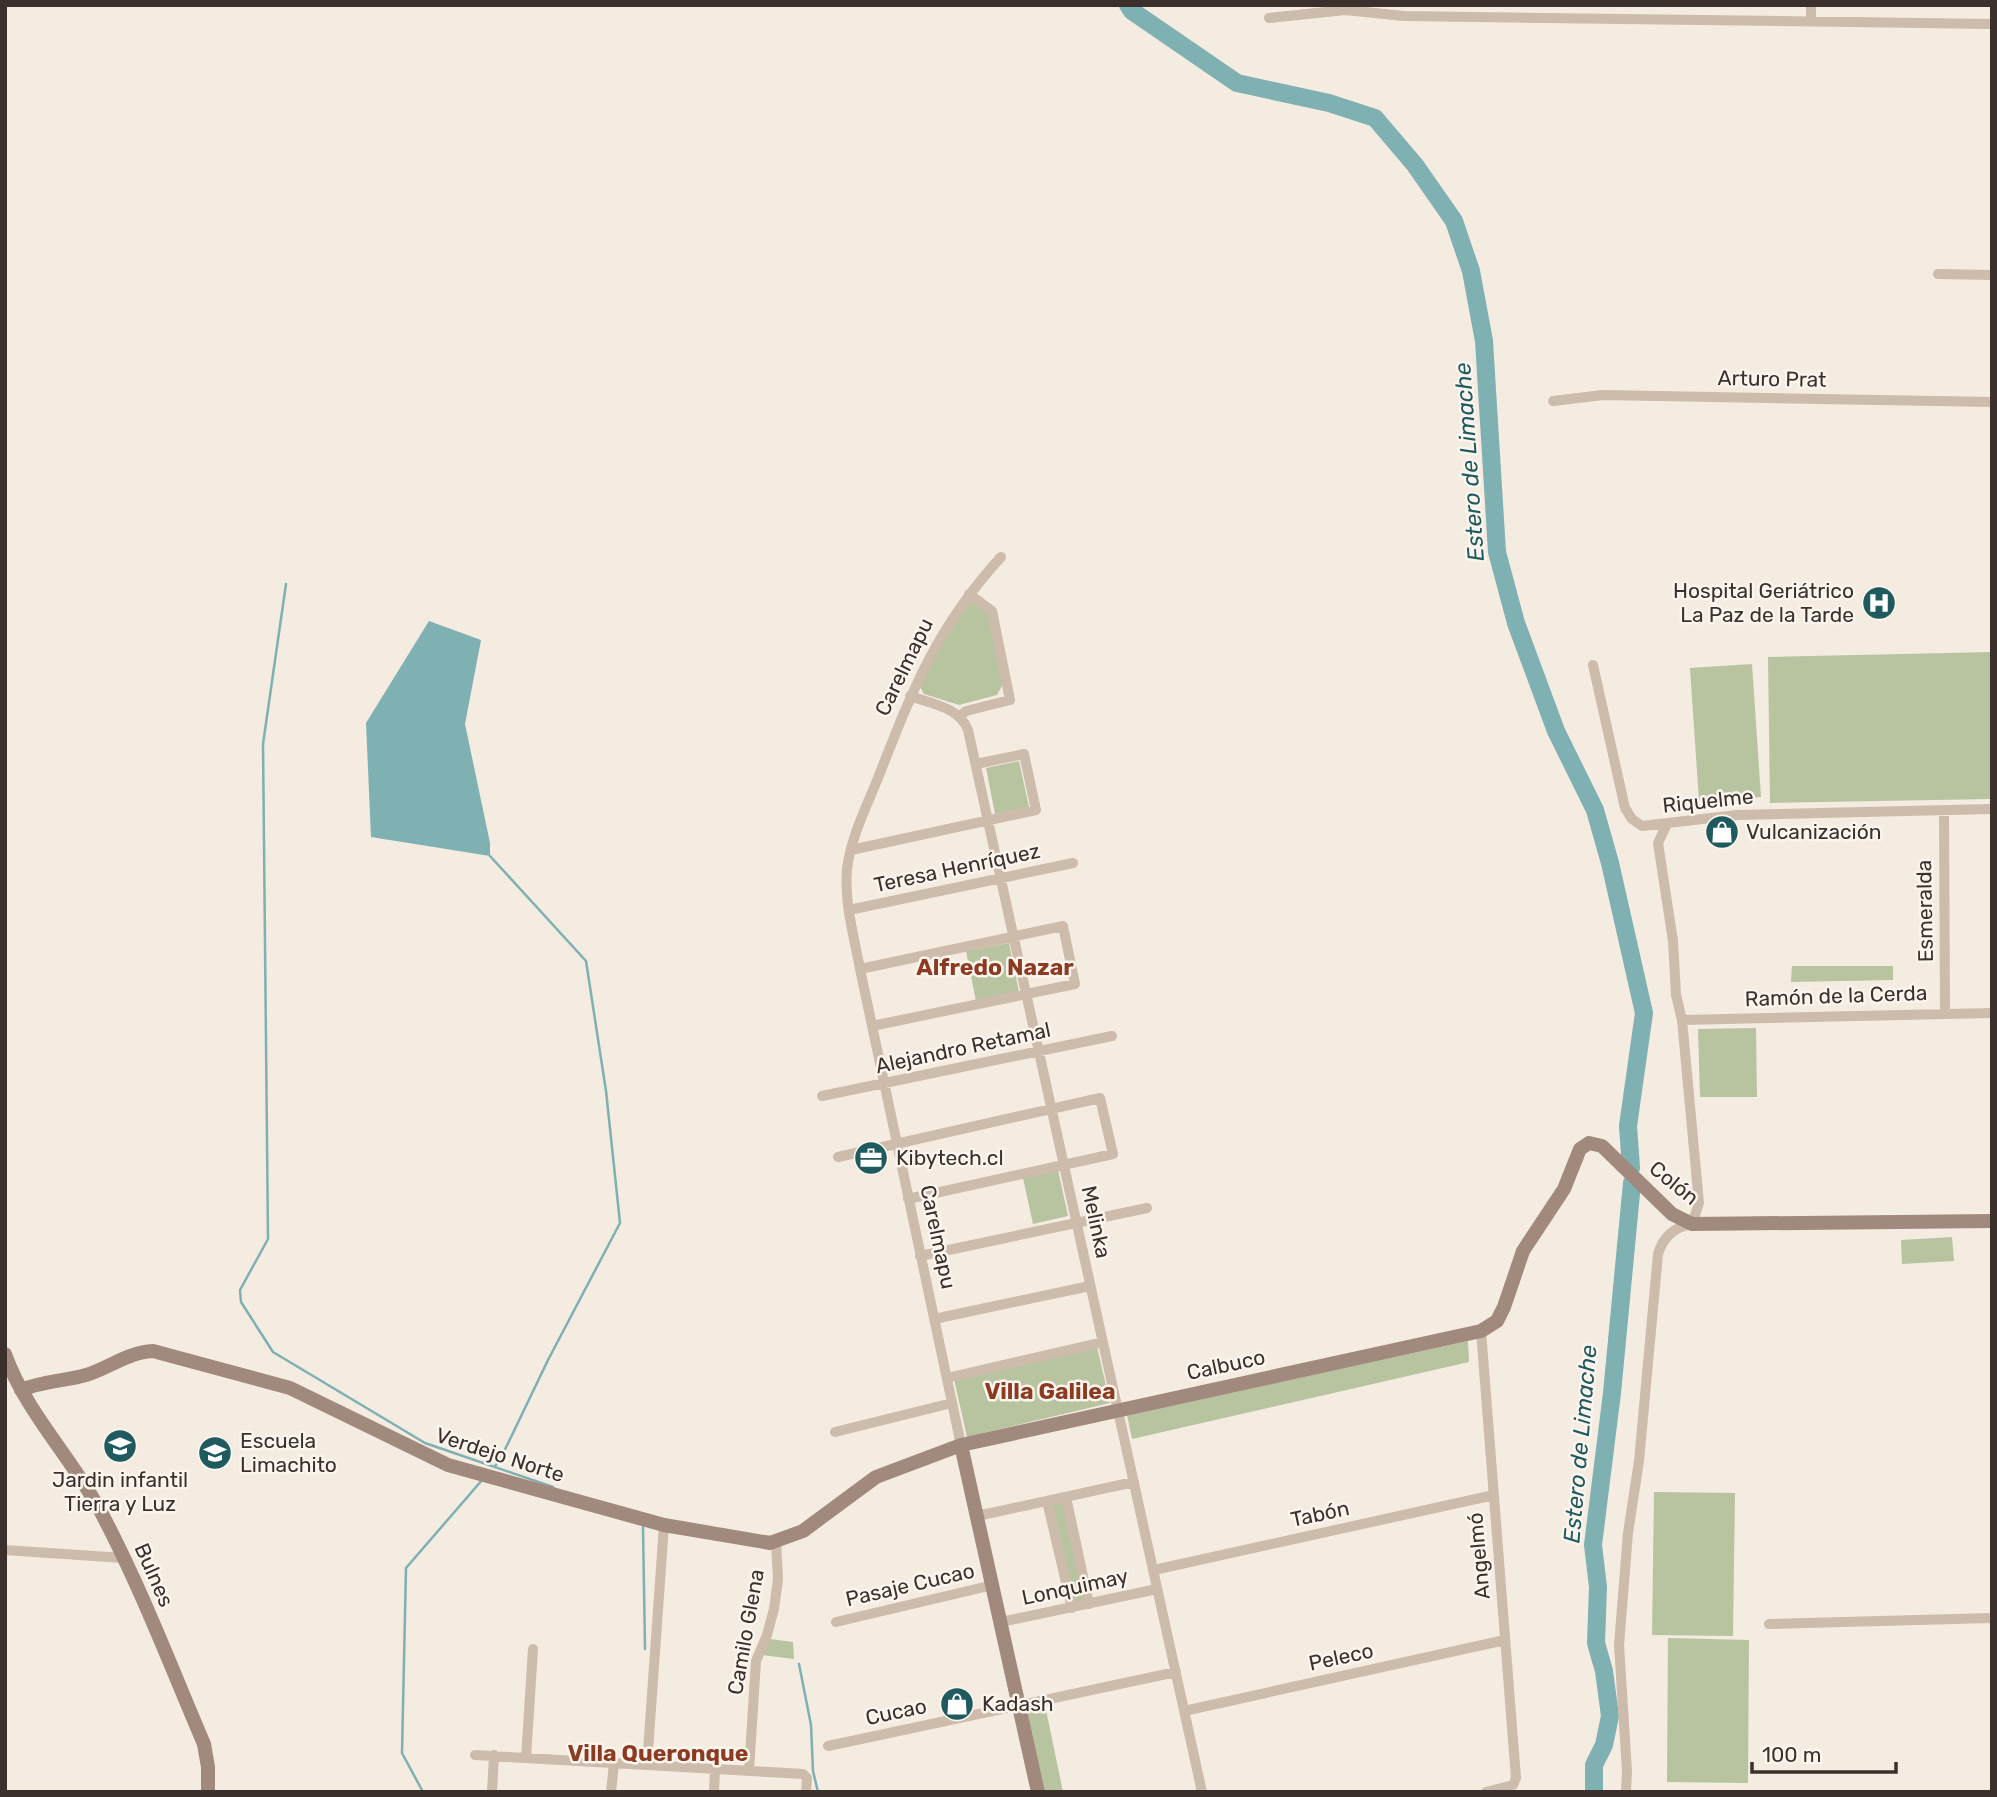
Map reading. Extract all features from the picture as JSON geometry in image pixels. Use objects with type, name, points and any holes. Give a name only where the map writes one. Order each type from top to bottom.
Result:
[{"type":"street","points":[[1811,5],[1811,21]]},
{"type":"street","points":[[1269,18],[1345,10],[1405,16],[1992,24]]},
{"type":"street","points":[[1938,274],[1992,275]]},
{"type":"street","name":"Arturo Prat","points":[[1553,401],[1603,395],[1992,402]]},
{"type":"street","name":"Carelmapu","points":[[1001,557],[969,594],[933,648],[910,696],[858,825],[851,850],[847,882],[849,910],[860,969],[908,1199],[1038,1792]]},
{"type":"street","points":[[910,696],[952,710],[960,716],[966,711],[1010,700],[992,611],[969,594]]},
{"type":"street","name":"Riquelme","points":[[1593,665],[1627,814],[1642,826],[1737,815],[1992,809]]},
{"type":"street","name":"Melinka","points":[[960,716],[968,730],[976,764],[1202,1792]]},
{"type":"street","points":[[851,850],[1036,810],[1024,754],[976,764]]},
{"type":"street","name":"Esmeralda","points":[[1944,810],[1945,1012]]},
{"type":"street","points":[[1626,1792],[1619,1645],[1628,1533],[1639,1461],[1658,1254],[1667,1236],[1678,1228],[1692,1224],[1699,1203],[1682,1020],[1676,995],[1673,941],[1658,843],[1667,824]]},
{"type":"street","name":"Teresa Henríquez","points":[[849,910],[1073,863]]},
{"type":"street","points":[[860,969],[1063,926],[1076,984],[872,1026]]},
{"type":"street","name":"Ramón de la Cerda","points":[[1682,1020],[1992,1013]]},
{"type":"street","name":"Alejandro Retamal","points":[[822,1096],[1112,1036]]},
{"type":"street","points":[[838,1157],[1100,1098],[1113,1154],[908,1199]]},
{"type":"street","name":"Colón","points":[[1497,1321],[1523,1251],[1564,1189],[1578,1153],[1586,1145],[1593,1143],[1602,1146],[1672,1214],[1692,1224],[1992,1221]]},
{"type":"street","points":[[920,1256],[1147,1208]]},
{"type":"street","points":[[934,1319],[1090,1286]]},
{"type":"street","name":"Calbuco","points":[[961,1445],[1481,1331],[1497,1321]]},
{"type":"street","name":"Angelmó","points":[[1481,1331],[1516,1778],[1513,1785],[1486,1792]]},
{"type":"street","points":[[947,1378],[1103,1342]]},
{"type":"street","name":"Verdejo Norte","points":[[21,1390],[32,1385],[83,1376],[133,1353],[153,1351],[290,1388],[447,1465],[664,1525],[760,1543],[776,1542],[811,1526],[876,1478],[961,1445]]},
{"type":"street","name":"Bulnes","points":[[5,1354],[15,1381],[102,1512],[204,1744],[208,1792]]},
{"type":"street","points":[[835,1432],[952,1403]]},
{"type":"street","points":[[977,1516],[1134,1482]]},
{"type":"street","name":"Tabón","points":[[1154,1570],[1494,1495]]},
{"type":"street","points":[[1066,1497],[1089,1604]]},
{"type":"street","points":[[1047,1501],[1072,1608]]},
{"type":"street","points":[[647,1765],[664,1525]]},
{"type":"street","name":"Camilo Glena","points":[[749,1771],[756,1661],[771,1620],[778,1581],[776,1542]]},
{"type":"street","points":[[5,1550],[123,1558]]},
{"type":"street","name":"Pasaje Cucao","points":[[836,1622],[993,1585]]},
{"type":"street","name":"Lonquimay","points":[[1001,1622],[1157,1588]]},
{"type":"street","points":[[1769,1624],[1992,1618]]},
{"type":"street","name":"Peleco","points":[[1184,1711],[1506,1640]]},
{"type":"street","points":[[526,1758],[533,1650]]},
{"type":"street","name":"Cucao","points":[[828,1746],[1176,1672]]},
{"type":"street","points":[[475,1755],[803,1774],[807,1778],[806,1792]]},
{"type":"street","points":[[492,1792],[494,1755]]},
{"type":"street","points":[[611,1792],[614,1764]]},
{"type":"street","points":[[714,1792],[715,1769]]},
{"type":"green space","points":[[971,599],[988,612],[1003,684],[997,695],[959,705],[924,694],[919,685],[935,652]]},
{"type":"green space","points":[[1992,652],[1992,799],[1770,803],[1768,657]]},
{"type":"green space","points":[[1752,664],[1761,797],[1699,801],[1690,668]]},
{"type":"green space","points":[[1019,761],[1029,807],[995,814],[986,768]]},
{"type":"green space","points":[[1009,943],[1019,992],[976,1001],[966,951]]},
{"type":"green space","points":[[1792,966],[1893,966],[1893,980],[1791,982]]},
{"type":"green space","points":[[1756,1028],[1757,1097],[1700,1097],[1698,1029]]},
{"type":"green space","points":[[1058,1170],[1068,1216],[1033,1224],[1023,1178]]},
{"type":"green space","points":[[1952,1237],[1954,1261],[1902,1264],[1901,1240]]},
{"type":"green space","points":[[1468,1341],[1469,1362],[1132,1439],[1127,1415]]},
{"type":"green space","points":[[1097,1347],[1110,1403],[967,1437],[954,1379]]},
{"type":"green space","points":[[1654,1492],[1735,1493],[1733,1636],[1652,1635]]},
{"type":"green space","points":[[1064,1501],[1085,1600],[1073,1602],[1051,1504]]},
{"type":"green space","points":[[1668,1638],[1749,1640],[1748,1783],[1667,1782]]},
{"type":"green space","points":[[770,1639],[793,1642],[794,1659],[761,1655]]},
{"type":"green space","points":[[1045,1705],[1063,1792],[1045,1792],[1026,1709]]},
{"type":"water","points":[[429,621],[481,640],[465,724],[490,843],[490,856],[371,837],[366,723]]},
{"type":"waterway","name":"Estero de Limache","points":[[1128,5],[1132,11],[1237,83],[1329,103],[1375,118],[1415,165],[1454,221],[1471,271],[1484,341],[1497,552],[1516,623],[1556,731],[1595,810],[1610,863],[1644,1013],[1628,1126],[1631,1168]]},
{"type":"waterway","points":[[286,584],[263,744],[268,1239],[240,1290],[241,1302],[273,1352],[425,1443],[553,1487]]},
{"type":"waterway","points":[[490,856],[586,961],[606,1091],[620,1223],[495,1466]]},
{"type":"waterway","name":"Estero de Limache","points":[[1594,1792],[1594,1765],[1604,1745],[1610,1716],[1604,1671],[1596,1643],[1598,1587],[1593,1545],[1612,1393],[1632,1183]]},
{"type":"waterway","points":[[423,1792],[402,1753],[406,1568],[483,1479]]},
{"type":"waterway","points":[[643,1527],[645,1649]]},
{"type":"waterway","points":[[799,1664],[811,1725],[813,1771],[818,1792]]},
{"type":"place","name":"Hospital Geriátrico La Paz de la Tarde","points":[[1879,603]]},
{"type":"place","name":"Vulcanización","points":[[1722,832]]},
{"type":"place","name":"Kibytech.cl","points":[[871,1158]]},
{"type":"place","name":"Jardin infantil Tierra y Luz","points":[[120,1446]]},
{"type":"place","name":"Escuela Limachito","points":[[215,1453]]},
{"type":"place","name":"Kadash","points":[[957,1704]]},
{"type":"district","name":"Alfredo Nazar","points":[[995,967]]},
{"type":"district","name":"Villa Galilea","points":[[1050,1391]]},
{"type":"district","name":"Villa Queronque","points":[[658,1753]]}]
